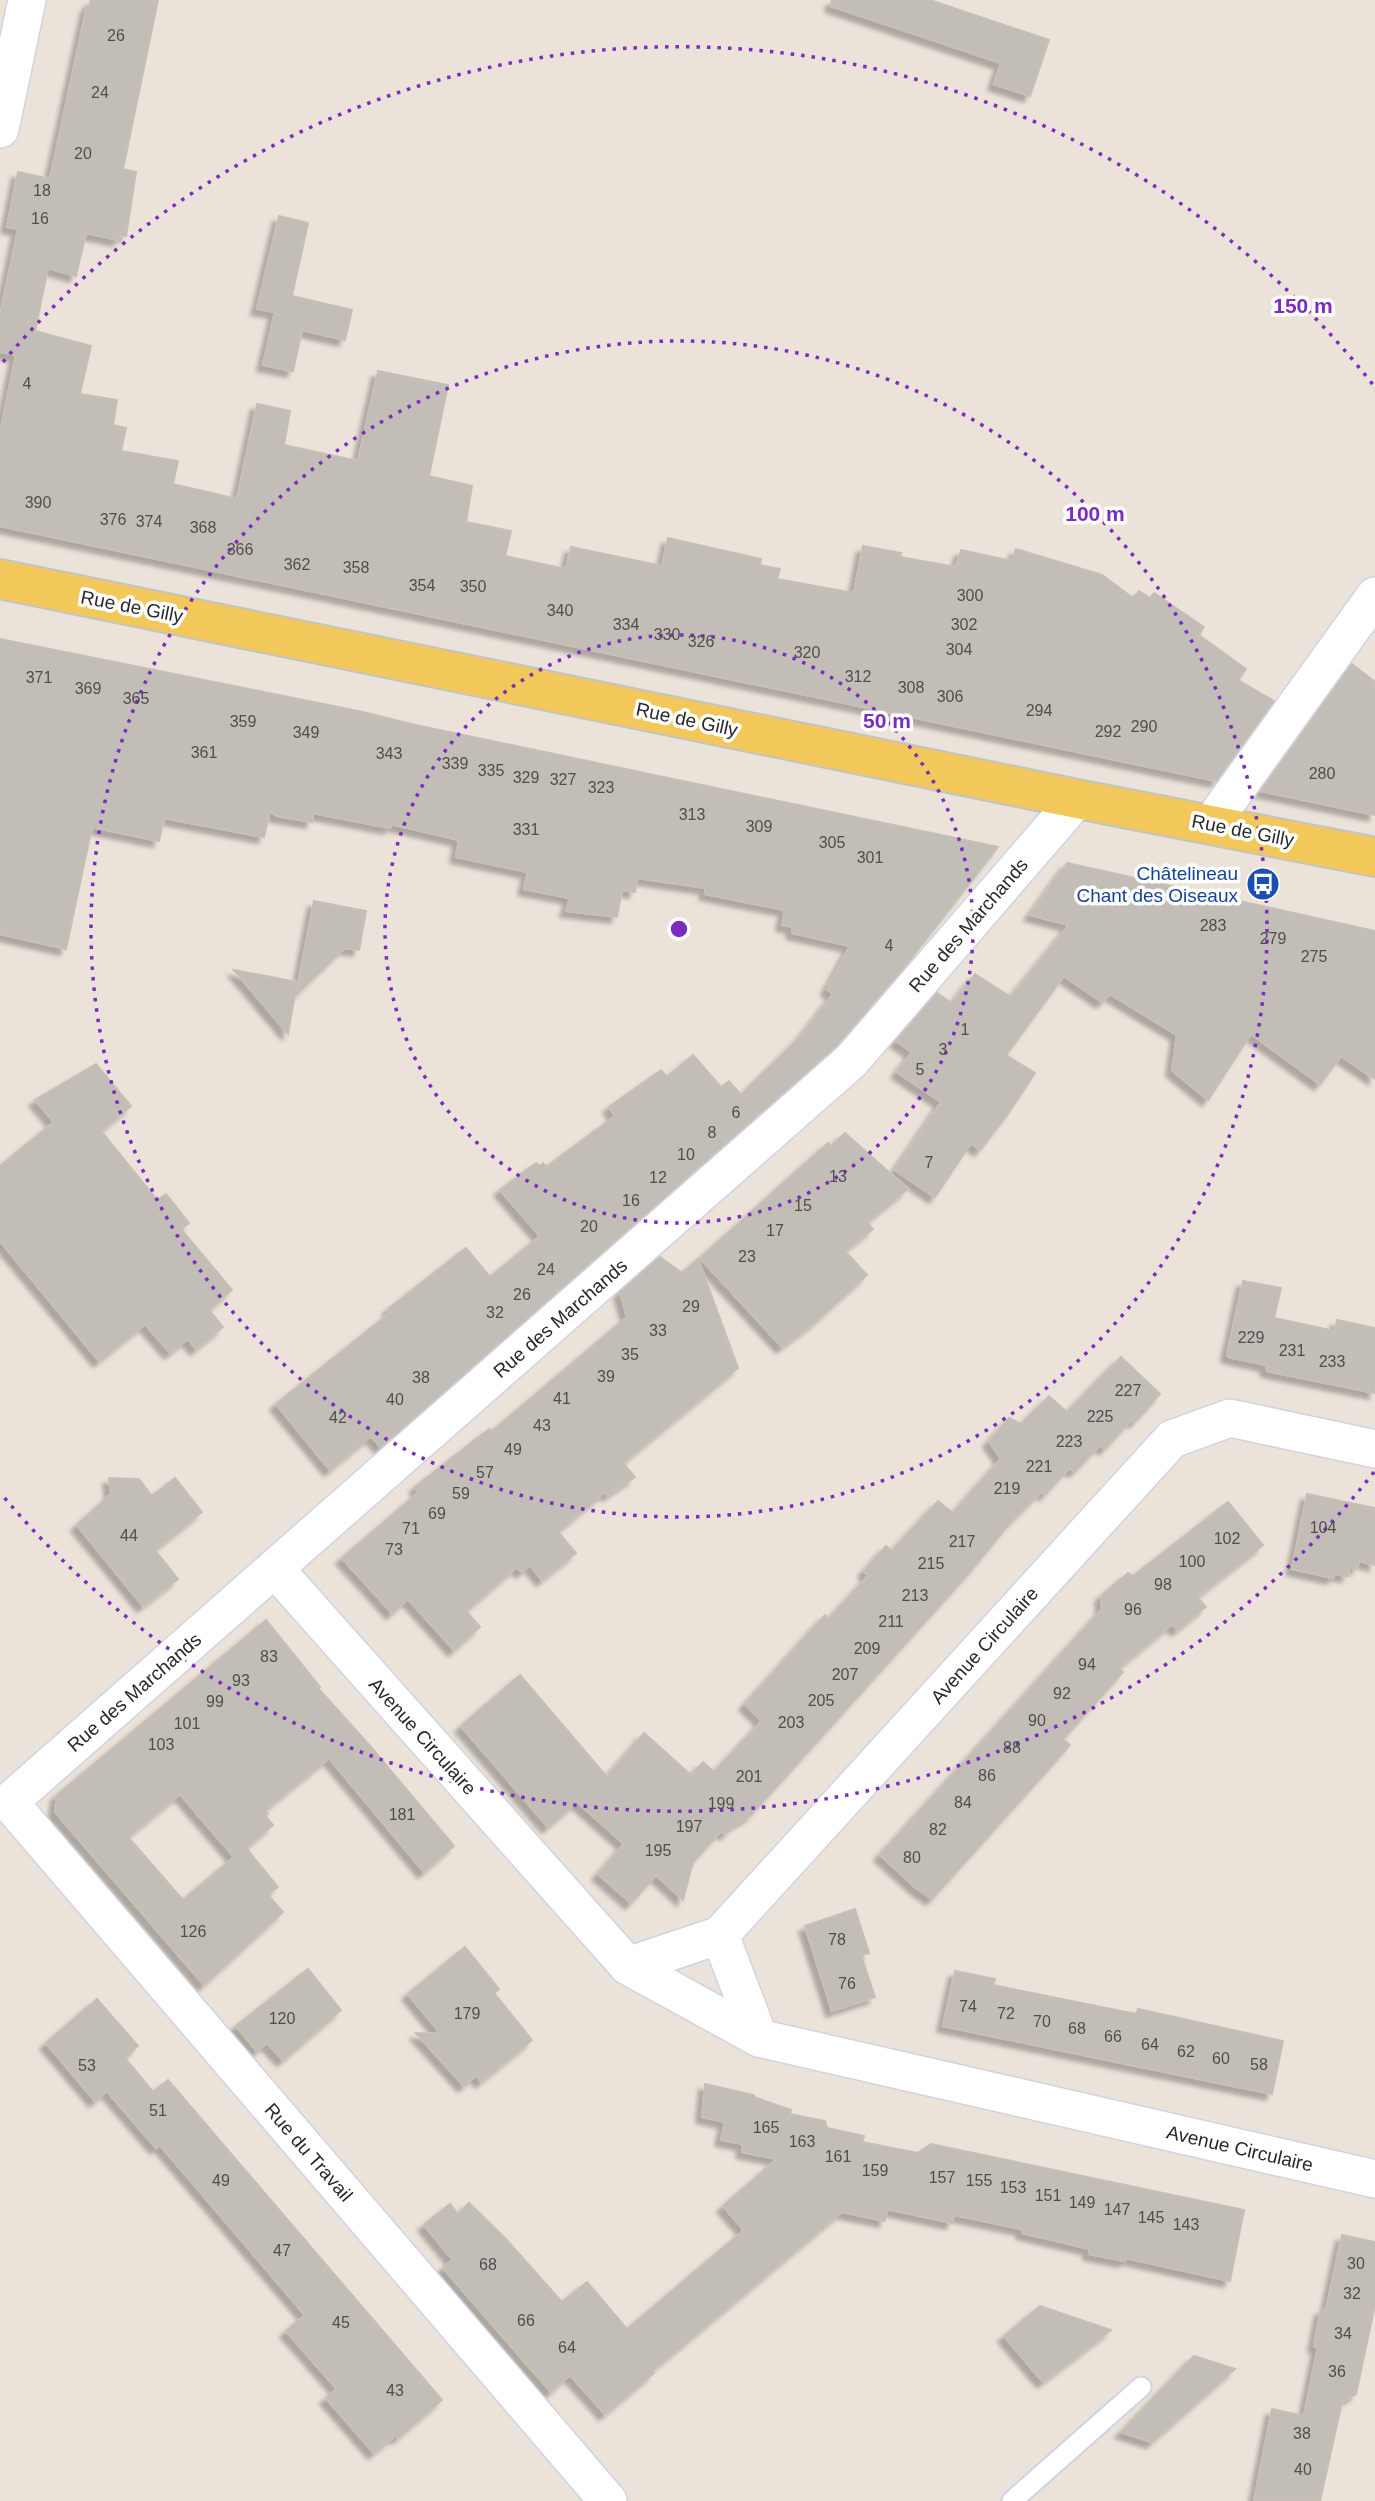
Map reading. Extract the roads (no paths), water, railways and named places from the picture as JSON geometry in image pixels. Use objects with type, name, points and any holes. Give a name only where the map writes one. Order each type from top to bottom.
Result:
[{"type":"main road","name":"Rue de Gilly","points":[[0,579],[1077,799],[1375,857]]},
{"type":"street","points":[[0,129],[27,0]]},
{"type":"street","points":[[1212,824],[1375,596]]},
{"type":"street","name":"Rue des Marchands","points":[[9,1802],[851,1061],[1077,799]]},
{"type":"street","name":"Avenue Circulaire","points":[[628,1966],[720,1935],[1172,1439],[1230,1418],[1375,1449]]},
{"type":"street","name":"Avenue Circulaire","points":[[275,1569],[628,1966],[759,2038],[1375,2179]]},
{"type":"street","name":"Rue du Travail","points":[[9,1802],[608,2501]]},
{"type":"street","points":[[720,1935],[759,2038]]},
{"type":"lane","points":[[1012,2501],[1141,2388]]},
{"type":"place","name":"Châtelineau Chant des Oiseaux","points":[[1263,884]]}]
